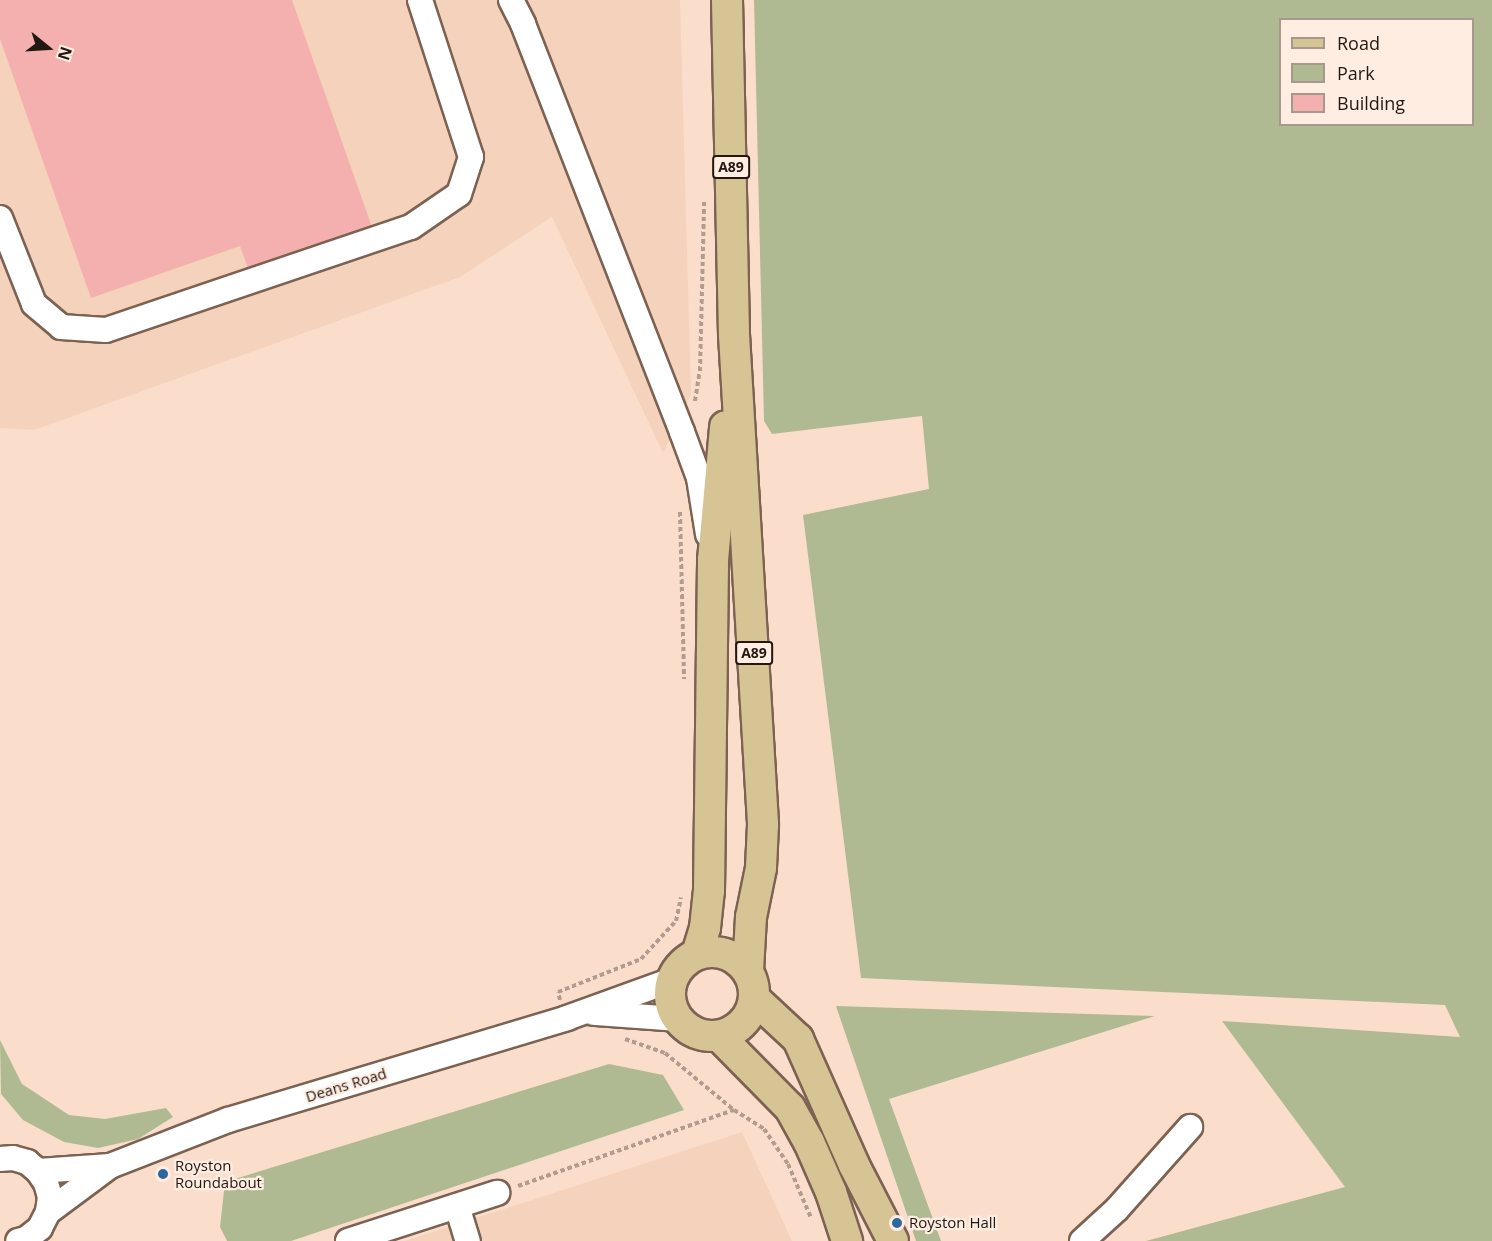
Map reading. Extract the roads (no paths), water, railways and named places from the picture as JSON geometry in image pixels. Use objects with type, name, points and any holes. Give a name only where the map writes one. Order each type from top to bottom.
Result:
[{"type":"main road","name":"A89","points":[[727,0],[734,335],[764,825],[760,868],[751,917],[748,970],[753,981],[755,999]]},
{"type":"main road","name":"A89","points":[[697,954],[705,928],[709,891],[713,560],[734,335]]},
{"type":"main road","points":[[748,970],[735,958],[723,952],[697,954],[678,967],[672,980],[670,1000],[678,1019],[693,1032],[719,1036],[743,1024],[750,1014],[755,999],[798,1039],[854,1165],[893,1241]]},
{"type":"main road","points":[[719,1036],[790,1108],[827,1182],[847,1241]]},
{"type":"street","points":[[0,218],[34,304],[61,327],[106,330],[411,226],[459,194],[471,157],[420,0]]},
{"type":"street","points":[[511,0],[523,24],[699,477],[713,560]]},
{"type":"street","name":"Deans Road","points":[[23,1240],[40,1228],[48,1212],[110,1166],[228,1120],[576,1015],[672,980]]},
{"type":"street","name":"Deans Road","points":[[576,1015],[678,1019]]},
{"type":"street","points":[[1082,1241],[1117,1209],[1190,1127]]},
{"type":"street","points":[[4,1152],[27,1162],[38,1171],[46,1183],[50,1197],[48,1212]]},
{"type":"street","name":"Deans Road","points":[[38,1171],[110,1166]]},
{"type":"street","points":[[348,1241],[497,1193]]},
{"type":"street","points":[[457,1206],[468,1241]]},
{"type":"place","name":"Royston Roundabout","points":[[163,1174]]},
{"type":"place","name":"Royston Hall","points":[[897,1223]]}]
